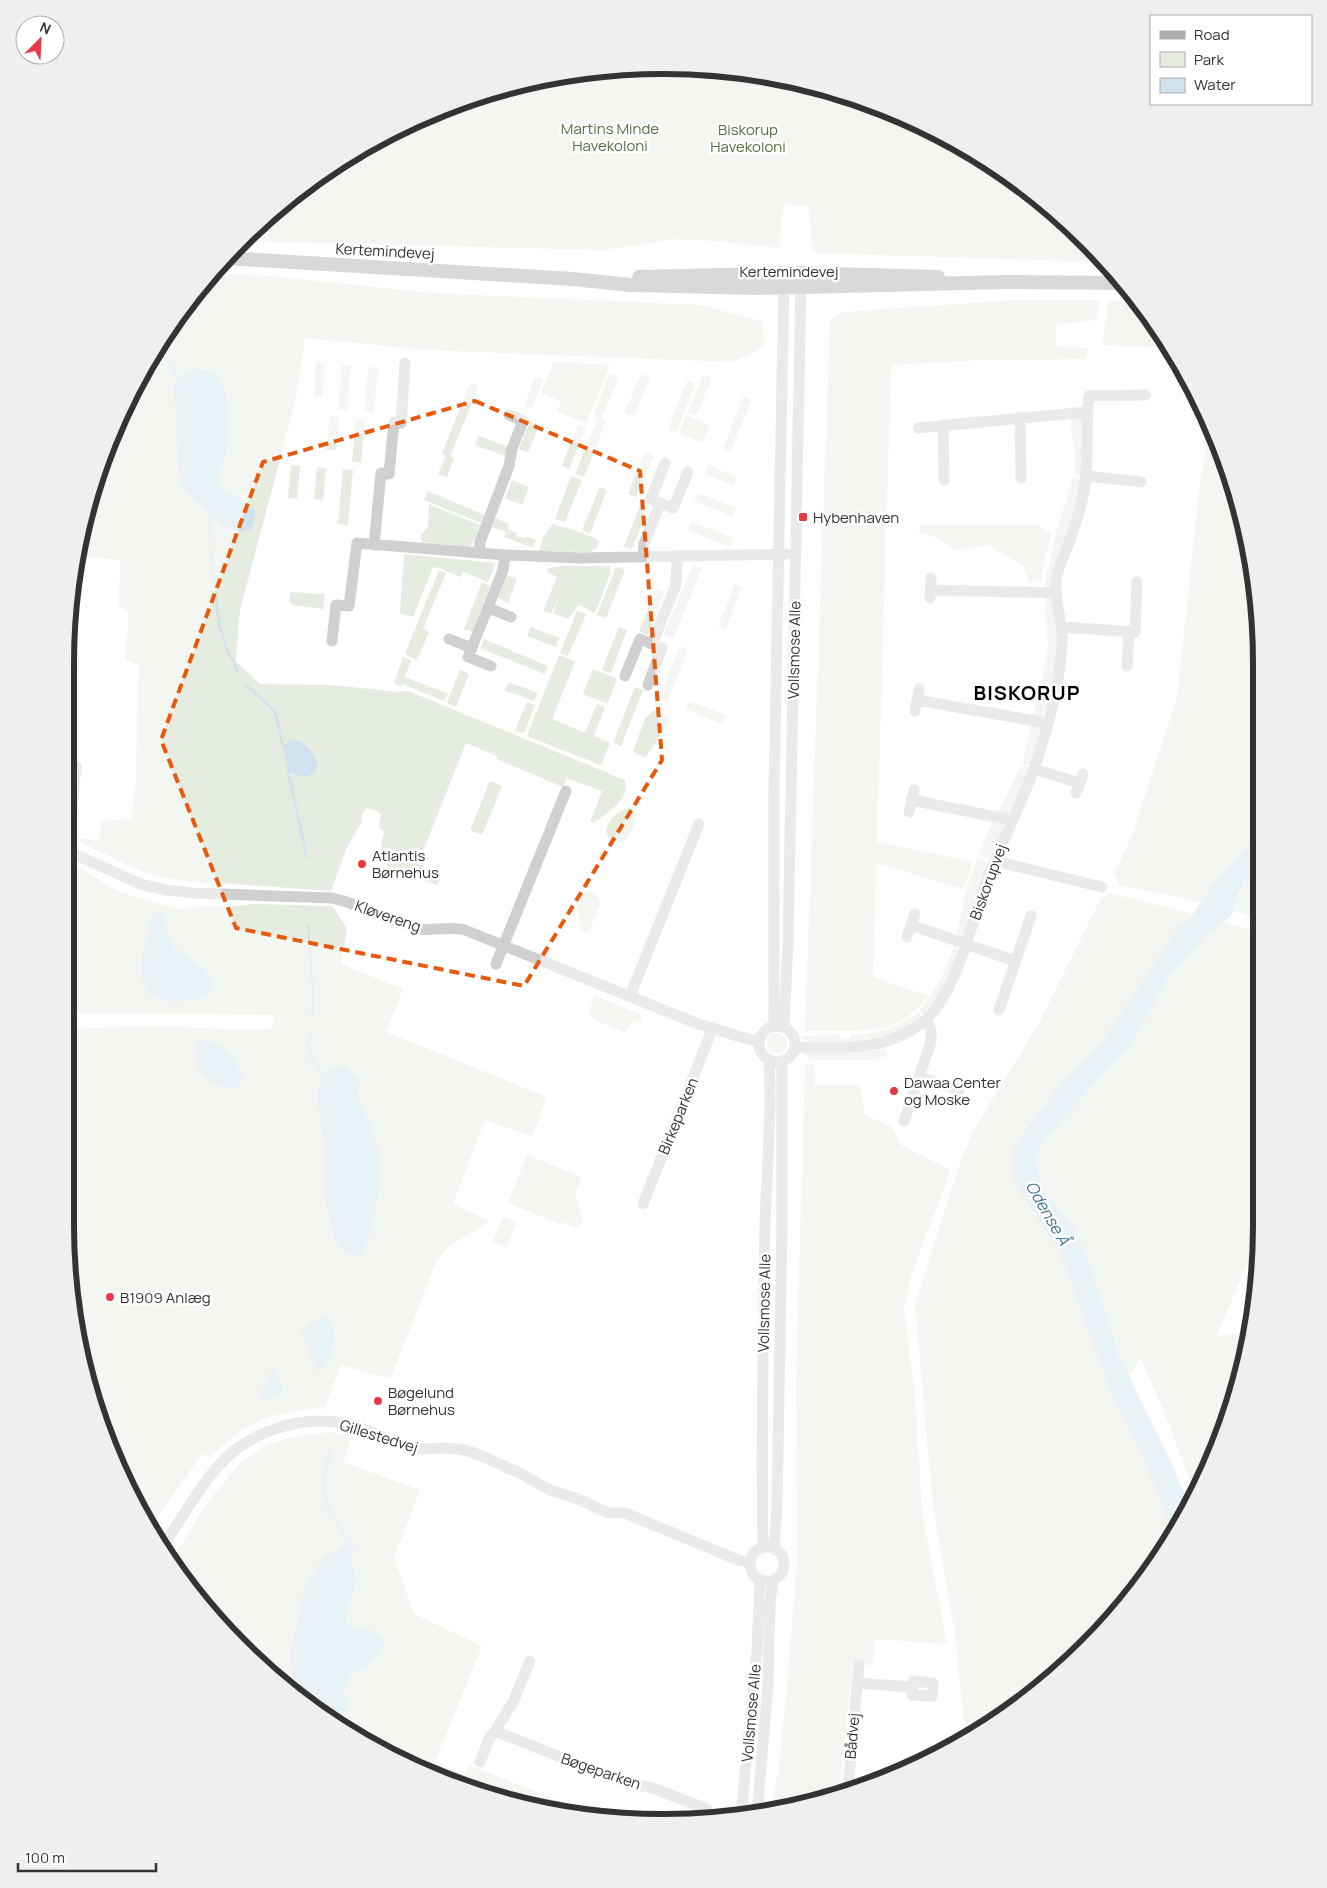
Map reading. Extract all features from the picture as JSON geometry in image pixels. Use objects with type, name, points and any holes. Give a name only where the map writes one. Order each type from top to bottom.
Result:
[{"type":"main road","name":"Kertemindevej","points":[[235,259],[573,279],[630,285],[801,288],[1006,282],[1114,283]]},
{"type":"main road","name":"Kertemindevej","points":[[573,279],[801,273],[902,275],[1006,282]]},
{"type":"street","name":"Vollsmose Alle","points":[[779,1027],[788,942],[801,273]]},
{"type":"street","name":"Vollsmose Alle","points":[[779,1027],[774,788],[783,288],[785,274]]},
{"type":"street","points":[[374,545],[381,473],[389,474],[394,422],[401,423],[405,362]]},
{"type":"street","points":[[918,428],[1087,412],[1089,396],[1146,396]]},
{"type":"street","name":"Biskorupvej","points":[[795,1047],[840,1047],[870,1045],[890,1041],[910,1031],[926,1019],[940,1004],[952,982],[995,861],[1034,769],[1047,723],[1061,656],[1062,627],[1056,579],[1079,514],[1086,476],[1087,412]]},
{"type":"street","points":[[479,553],[480,542],[509,466],[512,450],[523,421],[509,415]]},
{"type":"street","points":[[1020,417],[1021,478]]},
{"type":"street","points":[[943,425],[944,480]]},
{"type":"street","points":[[665,463],[651,500],[673,508],[688,472]]},
{"type":"street","points":[[1086,476],[1140,482]]},
{"type":"street","points":[[643,557],[644,544],[660,503]]},
{"type":"street","points":[[332,641],[336,605],[349,606],[356,543],[505,556],[580,558],[796,554]]},
{"type":"street","points":[[491,666],[468,657],[503,570],[505,556]]},
{"type":"street","points":[[652,644],[676,585],[677,556]]},
{"type":"street","points":[[931,578],[931,594],[1057,593]]},
{"type":"street","points":[[1062,627],[1136,632],[1137,582]]},
{"type":"street","points":[[488,608],[511,617]]},
{"type":"street","points":[[1127,666],[1129,631]]},
{"type":"street","points":[[449,639],[472,648]]},
{"type":"street","points":[[625,676],[640,639],[662,648],[648,685]]},
{"type":"street","points":[[917,700],[1047,723]]},
{"type":"street","points":[[74,766],[76,766],[74,788]]},
{"type":"street","points":[[1034,769],[1080,783]]},
{"type":"street","points":[[496,964],[566,791]]},
{"type":"street","points":[[908,812],[912,795],[1012,820]]},
{"type":"street","points":[[630,996],[699,824]]},
{"type":"street","name":"Kløvereng","points":[[74,854],[135,882],[166,890],[192,893],[332,898],[411,928],[426,930],[457,928],[505,945],[698,1024],[748,1040],[760,1041]]},
{"type":"street","points":[[995,861],[1102,887]]},
{"type":"street","points":[[907,937],[915,914]]},
{"type":"street","points":[[999,1010],[1030,916]]},
{"type":"street","points":[[911,925],[1015,961]]},
{"type":"street","points":[[904,1121],[931,1042],[931,1030],[926,1019]]},
{"type":"street","name":"Birkeparken","points":[[642,1204],[712,1027]]},
{"type":"street","points":[[779,1027],[792,1034],[795,1047],[791,1055],[782,1061],[769,1059],[762,1053],[760,1041],[764,1031],[779,1027]]},
{"type":"street","name":"Vollsmose Alle","points":[[768,1547],[762,1449],[769,1059]]},
{"type":"street","name":"Vollsmose Alle","points":[[768,1547],[777,1508],[782,1235],[782,1061]]},
{"type":"street","points":[[919,1077],[959,1090]]},
{"type":"street","name":"Gillestedvej","points":[[166,1541],[210,1475],[227,1457],[247,1441],[272,1429],[297,1423],[330,1422],[348,1424],[420,1450],[442,1447],[472,1453],[533,1478],[559,1494],[575,1498],[610,1512],[626,1513],[730,1557],[750,1562]]},
{"type":"street","points":[[768,1547],[782,1555],[784,1567],[778,1577],[773,1580],[760,1580],[754,1576],[750,1562],[754,1552],[768,1547]]},
{"type":"street","name":"Vollsmose Alle","points":[[742,1809],[757,1651],[760,1580]]},
{"type":"street","name":"Vollsmose Alle","points":[[758,1806],[768,1685],[770,1602],[773,1580]]},
{"type":"street","points":[[480,1762],[489,1739],[514,1700],[530,1661]]},
{"type":"street","name":"Bådvej","points":[[848,1784],[858,1664]]},
{"type":"street","points":[[857,1683],[912,1687]]},
{"type":"street","name":"Bøgeparken","points":[[495,1731],[623,1782],[653,1788],[707,1810]]},
{"type":"highlighted area","points":[[475,401],[640,471],[662,760],[524,986],[236,928],[161,740],[263,462]]},
{"type":"green space","points":[[664,74],[702,75],[779,85],[853,105],[889,119],[958,153],[991,173],[1052,220],[1095,262],[813,253],[808,206],[784,204],[779,248],[677,239],[604,250],[251,241],[304,196],[336,173],[403,135],[438,119],[474,105],[548,85],[625,75]]},
{"type":"green space","points":[[221,274],[270,276],[432,293],[700,305],[762,321],[765,347],[732,362],[428,350],[305,338],[296,399],[240,610],[236,661],[260,684],[332,685],[398,692],[408,691],[625,780],[626,787],[621,800],[593,823],[590,822],[602,791],[567,778],[563,787],[497,759],[497,756],[466,743],[418,864],[441,875],[437,885],[386,865],[382,858],[381,845],[384,832],[379,827],[381,815],[377,811],[367,808],[362,813],[361,823],[347,847],[331,891],[177,880],[145,873],[74,839],[99,840],[101,821],[131,819],[136,783],[138,665],[125,660],[129,614],[119,605],[120,560],[84,557],[105,474],[135,403],[153,369],[173,336]],"holes":[[[193,369],[206,369],[222,461],[217,481],[225,491],[238,498],[235,531],[220,525],[183,490],[177,378]]]},
{"type":"green space","points":[[1016,300],[1100,300],[1097,316],[1092,321],[1055,324],[1057,347],[1088,348],[1086,359],[983,360],[891,365],[877,842],[973,862],[963,889],[876,863],[873,977],[928,996],[907,1017],[891,1026],[861,1030],[805,1031],[830,320],[843,312]]},
{"type":"green space","points":[[1108,301],[1129,301],[1161,348],[1102,345]]},
{"type":"green space","points":[[316,362],[325,364],[322,397],[314,397]]},
{"type":"green space","points":[[554,362],[610,365],[586,423],[557,412],[561,401],[541,393]]},
{"type":"green space","points":[[342,365],[351,366],[347,410],[338,409]]},
{"type":"green space","points":[[368,367],[378,368],[374,412],[365,411]]},
{"type":"green space","points":[[610,373],[619,377],[601,419],[606,421],[584,477],[575,474],[598,418],[593,416]]},
{"type":"green space","points":[[641,374],[650,377],[634,416],[625,412]]},
{"type":"green space","points":[[703,375],[712,378],[696,416],[688,413]]},
{"type":"green space","points":[[535,377],[543,380],[532,409],[524,406]]},
{"type":"green space","points":[[687,381],[695,384],[676,433],[668,429]]},
{"type":"green space","points":[[470,383],[479,386],[450,456],[454,458],[447,477],[438,474],[446,456],[442,454]]},
{"type":"green space","points":[[743,397],[751,400],[730,452],[723,449]]},
{"type":"green space","points":[[686,415],[710,425],[703,443],[679,433]]},
{"type":"green space","points":[[330,416],[339,417],[336,450],[326,449]]},
{"type":"green space","points":[[1079,417],[1084,421],[1083,475],[1074,474],[1075,460],[1071,418]]},
{"type":"green space","points":[[356,419],[365,419],[361,463],[352,462]]},
{"type":"green space","points":[[530,421],[539,425],[528,453],[519,449]]},
{"type":"green space","points":[[578,424],[586,427],[569,469],[562,466]]},
{"type":"green space","points":[[479,436],[508,447],[505,456],[475,445]]},
{"type":"green space","points":[[1207,437],[1222,474],[1233,511],[1242,548],[1248,587],[1252,625],[1253,664],[1253,839],[1216,881],[1201,902],[1120,885],[1114,874],[1132,835],[1177,698],[1199,490]]},
{"type":"green space","points":[[645,451],[654,455],[636,497],[628,494]]},
{"type":"green space","points":[[291,465],[300,466],[297,499],[288,498]]},
{"type":"green space","points":[[708,465],[737,477],[733,485],[705,474]]},
{"type":"green space","points":[[317,467],[326,468],[323,501],[314,499]]},
{"type":"green space","points":[[343,469],[353,470],[348,525],[338,524]]},
{"type":"green space","points":[[571,476],[582,480],[565,522],[555,519]]},
{"type":"green space","points":[[1073,477],[1082,478],[1081,490],[1050,586],[1044,587],[1056,533]]},
{"type":"green space","points":[[512,480],[529,487],[522,505],[505,498]]},
{"type":"green space","points":[[600,487],[607,490],[590,533],[582,530]]},
{"type":"green space","points":[[428,491],[484,515],[481,523],[424,500]]},
{"type":"green space","points":[[698,493],[736,508],[732,516],[694,501]]},
{"type":"green space","points":[[429,504],[480,525],[473,543],[469,547],[423,542],[421,535],[428,527]]},
{"type":"green space","points":[[641,504],[649,506],[632,549],[624,546]]},
{"type":"green space","points":[[495,518],[509,524],[508,529],[517,533],[516,536],[526,538],[527,536],[536,540],[533,548],[504,537],[506,532],[492,527]]},
{"type":"green space","points":[[691,522],[734,538],[730,547],[688,530]]},
{"type":"green space","points":[[553,524],[588,535],[599,541],[597,548],[590,552],[539,551],[544,536]]},
{"type":"green space","points":[[920,525],[1037,525],[1051,534],[1041,579],[1029,582],[1023,566],[989,545],[956,550],[938,538],[919,533]]},
{"type":"green space","points":[[404,554],[496,563],[488,582],[463,572],[460,577],[433,567],[413,617],[400,613]]},
{"type":"green space","points":[[693,565],[702,568],[673,639],[663,635]]},
{"type":"green space","points":[[562,566],[610,566],[610,574],[595,613],[579,605],[568,619],[553,613],[559,596],[551,614],[543,611],[557,577],[547,572],[549,568]]},
{"type":"green space","points":[[616,567],[625,570],[606,618],[597,615]]},
{"type":"green space","points":[[439,570],[446,573],[423,629],[429,632],[417,660],[405,654]]},
{"type":"green space","points":[[507,575],[517,579],[508,603],[498,598]]},
{"type":"green space","points":[[482,582],[490,586],[472,632],[464,629]]},
{"type":"green space","points":[[735,584],[742,587],[726,629],[718,626]]},
{"type":"green space","points":[[656,589],[665,592],[648,635],[639,631]]},
{"type":"green space","points":[[290,592],[325,594],[323,609],[292,605],[289,600]]},
{"type":"green space","points":[[1045,596],[1054,599],[1056,644],[1055,666],[1050,696],[1047,707],[1041,717],[1033,716],[1048,648]]},
{"type":"green space","points":[[577,611],[586,614],[568,656],[560,653]]},
{"type":"green space","points":[[531,627],[559,638],[556,647],[527,636]]},
{"type":"green space","points":[[619,627],[627,630],[611,673],[602,670]]},
{"type":"green space","points":[[484,639],[548,666],[545,674],[480,648]]},
{"type":"green space","points":[[680,646],[688,649],[667,702],[659,698]]},
{"type":"green space","points":[[559,655],[575,662],[552,719],[585,733],[597,704],[605,707],[594,736],[610,743],[601,765],[527,736]]},
{"type":"green space","points":[[403,657],[411,660],[405,677],[448,694],[444,701],[402,684],[401,687],[394,684]]},
{"type":"green space","points":[[593,669],[617,679],[607,704],[583,694]]},
{"type":"green space","points":[[460,670],[469,674],[456,707],[447,703]]},
{"type":"green space","points":[[509,682],[538,693],[534,701],[505,690]]},
{"type":"green space","points":[[635,687],[643,690],[621,746],[613,743]]},
{"type":"green space","points":[[689,701],[726,715],[722,724],[686,709]]},
{"type":"green space","points":[[527,702],[535,705],[524,733],[515,731]]},
{"type":"green space","points":[[653,711],[659,711],[664,714],[668,724],[645,758],[633,751],[645,719]]},
{"type":"green space","points":[[1032,723],[1038,725],[1042,730],[1030,766],[1022,763]]},
{"type":"green space","points":[[1021,765],[1030,768],[1011,813],[1007,815],[998,813]]},
{"type":"green space","points":[[490,781],[502,786],[482,835],[470,830]]},
{"type":"green space","points":[[633,807],[636,810],[636,814],[628,838],[621,843],[611,841],[606,833],[608,824],[623,810]]},
{"type":"green space","points":[[993,821],[1003,823],[1005,827],[991,860],[979,855]]},
{"type":"green space","points":[[978,858],[988,862],[965,935],[960,938],[956,936],[965,893]]},
{"type":"green space","points":[[74,867],[87,872],[117,891],[181,910],[199,907],[227,907],[254,904],[332,906],[347,928],[341,964],[403,989],[386,1032],[547,1097],[532,1136],[485,1120],[453,1204],[490,1221],[450,1246],[437,1260],[390,1379],[341,1365],[325,1407],[289,1412],[261,1420],[242,1431],[210,1457],[202,1454],[155,1522],[135,1485],[105,1414],[85,1340],[75,1263],[74,1029],[155,1026],[244,1030],[272,1029],[274,1015],[74,1013]]},
{"type":"green space","points":[[1252,874],[1253,917],[1235,911],[1238,897]]},
{"type":"green space","points":[[587,891],[597,895],[601,903],[589,931],[585,934],[581,931],[576,903],[578,896]]},
{"type":"green space","points":[[1109,893],[1193,914],[1178,927],[1101,1043],[1063,1081],[1023,1131],[1016,1144],[1059,1251],[1111,1394],[1144,1459],[1170,1526],[1131,1584],[1081,1642],[1023,1692],[967,1729],[964,1725],[955,1634],[933,1508],[915,1305],[956,1174],[973,1131],[1039,1023],[1100,900]]},
{"type":"green space","points":[[1221,921],[1253,930],[1253,1225],[1252,1252],[1216,1337],[1243,1332],[1242,1340],[1222,1414],[1192,1485],[1160,1402],[1140,1357],[1129,1378],[1125,1370],[1071,1223],[1046,1193],[1036,1164],[1037,1155],[1044,1139],[1127,1048],[1161,989],[1178,964]]},
{"type":"green space","points":[[955,944],[959,949],[949,975],[935,999],[923,1014],[920,1010],[940,979]]},
{"type":"green space","points":[[595,996],[640,1014],[642,1020],[634,1021],[624,1032],[593,1019],[589,1010]]},
{"type":"green space","points":[[918,1012],[922,1017],[909,1026],[882,1036],[854,1041],[809,1041],[802,1039],[802,1036],[840,1035],[841,1039],[850,1039],[850,1035],[877,1032],[894,1026]]},
{"type":"green space","points":[[777,1033],[784,1036],[787,1043],[784,1050],[777,1053],[770,1050],[767,1043],[770,1036]]},
{"type":"green space","points":[[885,1049],[887,1056],[874,1060],[818,1060],[810,1059],[805,1054],[867,1052]]},
{"type":"green space","points":[[805,1064],[815,1065],[815,1085],[860,1085],[865,1115],[892,1127],[901,1145],[951,1170],[911,1276],[904,1310],[915,1391],[922,1511],[947,1644],[874,1639],[873,1665],[853,1663],[840,1787],[772,1804],[779,1765],[797,1559],[796,1381]]},
{"type":"green space","points":[[527,1155],[582,1177],[575,1194],[583,1220],[579,1229],[561,1222],[560,1224],[508,1203]]},
{"type":"green space","points":[[503,1217],[517,1222],[506,1248],[493,1242]]},
{"type":"green space","points":[[330,1432],[353,1436],[343,1462],[420,1490],[394,1558],[414,1614],[482,1646],[435,1761],[465,1774],[469,1765],[574,1807],[548,1803],[474,1783],[403,1753],[369,1735],[336,1715],[275,1668],[246,1642],[196,1584],[175,1555],[202,1513],[226,1479],[255,1452],[270,1444],[300,1436]]},
{"type":"water","points":[[193,369],[206,370],[218,377],[224,390],[228,407],[229,432],[217,481],[225,491],[255,511],[254,522],[250,530],[235,531],[220,525],[183,490],[179,476],[174,386],[177,378]]},
{"type":"water","points":[[292,739],[302,742],[309,748],[318,767],[314,773],[305,777],[288,772],[283,746]]},
{"type":"water","name":"Odense Å","points":[[1253,839],[1253,874],[1239,892],[1233,914],[1206,934],[1165,982],[1137,1034],[1127,1048],[1044,1139],[1037,1155],[1036,1164],[1046,1193],[1071,1223],[1089,1261],[1118,1353],[1186,1497],[1170,1526],[1144,1459],[1111,1394],[1059,1251],[1018,1189],[1013,1177],[1011,1162],[1015,1146],[1024,1131],[1063,1081],[1101,1043],[1178,927],[1191,917],[1211,887]]},
{"type":"water","points":[[157,910],[164,916],[174,947],[211,977],[213,987],[207,996],[194,1000],[169,1001],[152,996],[147,990],[142,974],[143,953],[149,925]]},
{"type":"water","points":[[203,1039],[217,1044],[234,1060],[241,1074],[242,1081],[238,1086],[228,1088],[219,1086],[210,1081],[203,1073],[197,1064],[195,1055],[196,1047]]},
{"type":"water","points":[[338,1065],[346,1068],[362,1083],[358,1089],[359,1096],[374,1137],[380,1162],[379,1188],[371,1230],[363,1253],[355,1257],[345,1253],[335,1241],[324,1193],[324,1147],[318,1090],[323,1076]]},
{"type":"water","points":[[324,1314],[329,1319],[334,1334],[328,1360],[324,1367],[318,1371],[301,1331]]},
{"type":"water","points":[[273,1368],[283,1390],[282,1394],[261,1401],[258,1398]]},
{"type":"water","points":[[350,1538],[353,1543],[352,1564],[355,1573],[354,1592],[345,1616],[347,1625],[362,1631],[370,1630],[378,1635],[384,1643],[379,1653],[371,1662],[351,1673],[345,1690],[345,1697],[349,1706],[340,1717],[293,1683],[290,1654],[305,1587],[324,1557],[341,1549],[347,1539]]},
{"type":"waterway","points":[[162,354],[170,362],[177,378]]},
{"type":"waterway","points":[[210,517],[210,540]]},
{"type":"waterway","points":[[210,550],[219,623],[226,647],[238,671]]},
{"type":"waterway","points":[[246,685],[275,711],[283,746]]},
{"type":"waterway","points":[[288,772],[306,857]]},
{"type":"waterway","points":[[308,925],[313,995],[312,1015]]},
{"type":"waterway","points":[[311,1031],[309,1049],[313,1060],[323,1076]]},
{"type":"waterway","points":[[331,1451],[326,1467],[323,1488],[330,1511],[347,1539]]},
{"type":"place","name":"Hybenhaven","points":[[803,517]]},
{"type":"place","name":"Atlantis Børnehus","points":[[362,864]]},
{"type":"place","name":"Dawaa Center og Moske","points":[[894,1091]]},
{"type":"place","name":"B1909 Anlæg","points":[[110,1297]]},
{"type":"place","name":"Bøgelund Børnehus","points":[[378,1401]]},
{"type":"district","name":"BISKORUP","points":[[1027,692]]},
{"type":"park label","name":"Martins Minde Havekoloni","points":[[610,136]]},
{"type":"park label","name":"Biskorup Havekoloni","points":[[748,138]]}]
